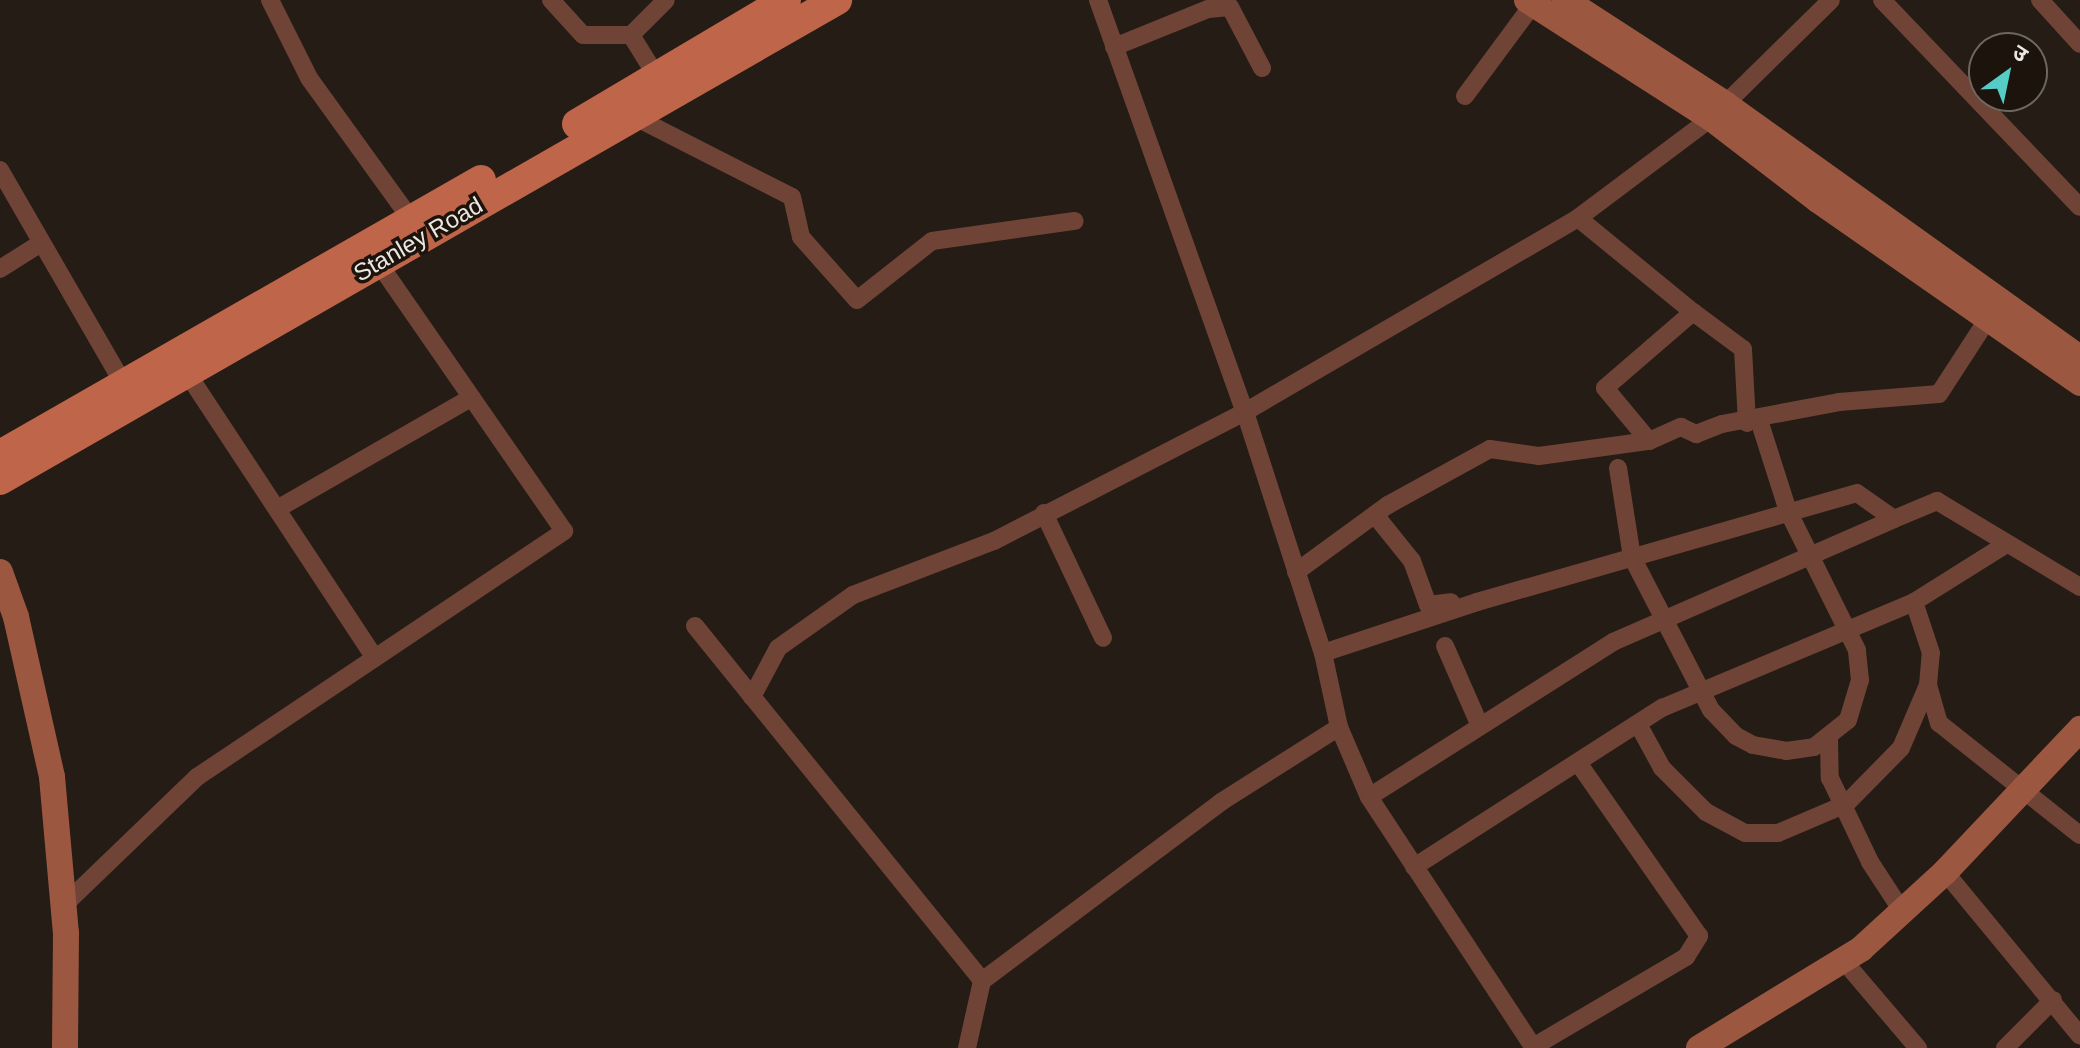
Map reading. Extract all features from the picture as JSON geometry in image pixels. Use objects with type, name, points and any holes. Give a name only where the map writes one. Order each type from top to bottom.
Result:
[{"type":"main road","name":"Stanley Road","points":[[0,480],[187,373],[372,253],[410,218],[786,0]]},
{"type":"main road","name":"Stanley Road","points":[[0,455],[124,385],[633,116],[837,0]]},
{"type":"main road","points":[[1565,0],[1718,111],[2080,358]]},
{"type":"main road","points":[[1530,2],[1718,111],[1987,320],[2080,383]]},
{"type":"main road","points":[[0,572],[8,620],[52,777],[63,906],[65,1048]]},
{"type":"main road","points":[[1699,1048],[1843,960],[1902,911],[1945,872],[2080,729]]},
{"type":"street","points":[[270,0],[309,78],[410,218]]},
{"type":"street","points":[[551,0],[583,35],[631,35],[666,0]]},
{"type":"street","points":[[1098,0],[1245,412],[1323,653],[1339,727],[1369,797],[1534,1048],[1686,957],[1699,936],[1579,764]]},
{"type":"street","points":[[752,697],[778,648],[853,595],[994,541],[1245,412],[1578,218],[1718,111],[1831,0]]},
{"type":"street","points":[[1882,0],[2080,207]]},
{"type":"street","points":[[2040,0],[2080,44]]},
{"type":"street","points":[[1465,96],[1530,2]]},
{"type":"street","points":[[1114,47],[1208,9],[1230,7],[1262,68]]},
{"type":"street","points":[[631,35],[657,77]]},
{"type":"street","points":[[633,116],[792,197],[801,237],[857,300],[932,241],[1075,221]]},
{"type":"street","points":[[0,170],[124,385]]},
{"type":"street","points":[[1578,218],[1743,349],[1753,421],[1788,511],[1850,629],[1860,680],[1848,720],[1829,739],[1802,751],[1753,745],[1725,726],[1699,692],[1632,557],[1618,468]]},
{"type":"street","points":[[0,269],[41,243]]},
{"type":"street","points":[[63,906],[197,777],[564,531],[372,253]]},
{"type":"street","points":[[1649,441],[1605,388],[1693,312]]},
{"type":"street","points":[[1296,572],[1375,515],[1490,449],[1539,456],[1649,441],[1681,427],[1696,434],[1722,424],[1753,421],[1839,402],[1939,394],[1987,320]]},
{"type":"street","points":[[187,373],[375,658]]},
{"type":"street","points":[[277,509],[471,398]]},
{"type":"street","points":[[1323,653],[1632,557],[1857,493],[1894,519]]},
{"type":"street","points":[[1369,797],[1613,642],[1937,501],[2005,545],[2080,587]]},
{"type":"street","points":[[1044,513],[1103,638]]},
{"type":"street","points":[[1375,515],[1412,561],[1428,605],[1573,567]]},
{"type":"street","points":[[1414,867],[1638,724],[1699,692],[1914,602],[2005,545]]},
{"type":"street","points":[[1638,724],[1673,779],[1706,812],[1745,833],[1778,833],[1846,804],[1901,748],[1928,685],[1931,653],[1914,602]]},
{"type":"street","points":[[695,626],[982,981]]},
{"type":"street","points":[[1445,646],[1480,726]]},
{"type":"street","points":[[1928,685],[1939,723],[2025,788],[2080,835]]},
{"type":"street","points":[[967,1048],[982,981],[1221,802],[1339,727]]},
{"type":"street","points":[[1829,739],[1830,778],[1846,804],[1870,862],[1902,911]]},
{"type":"street","points":[[1945,872],[2080,1036]]},
{"type":"street","points":[[1843,960],[1918,1048]]},
{"type":"street","points":[[2005,1048],[2053,1000]]}]
